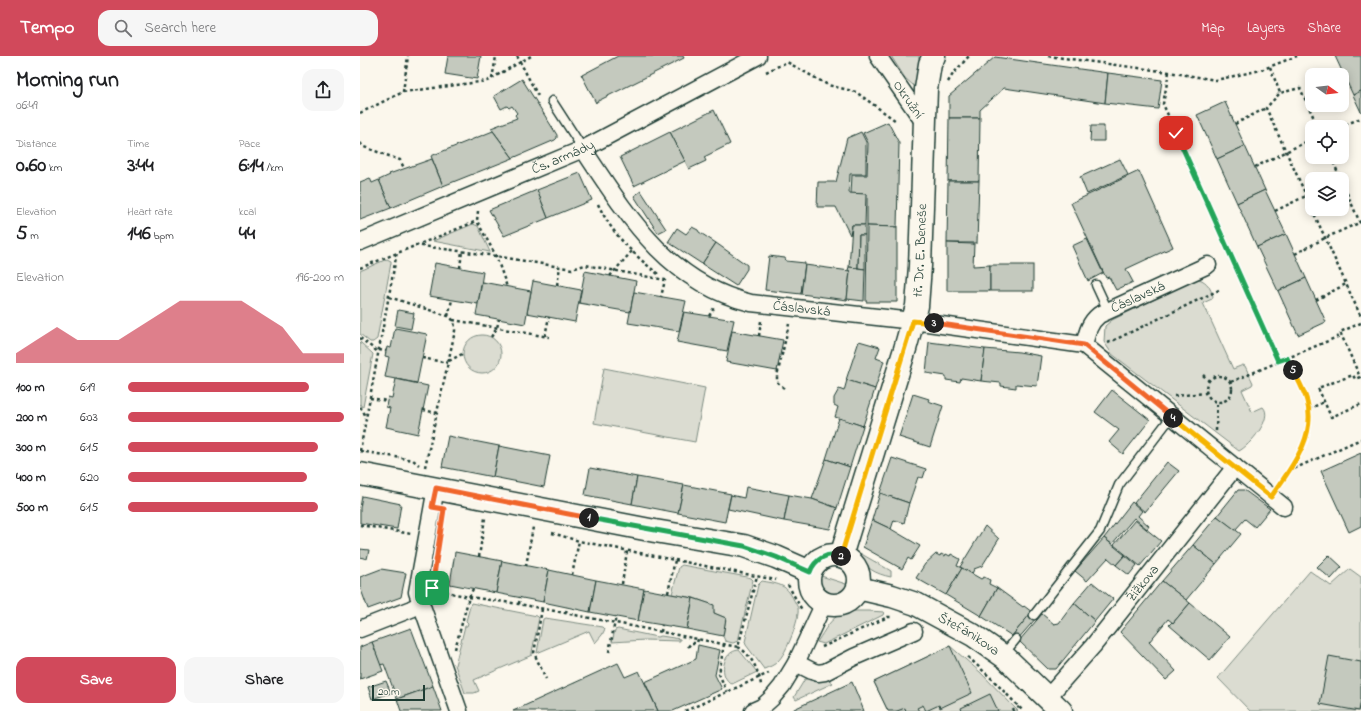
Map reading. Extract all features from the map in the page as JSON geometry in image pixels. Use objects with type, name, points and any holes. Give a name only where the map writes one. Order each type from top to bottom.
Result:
[{"type":"main road","name":"tř. Dr. E. Beneše","points":[[841,556],[913,321],[919,291],[927,77],[930,64],[934,56]]},
{"type":"main road","points":[[360,474],[744,546],[776,557],[810,572]]},
{"type":"main road","points":[[833,555],[841,556],[848,559],[856,567],[859,578],[858,588],[852,598],[843,604],[835,606],[817,599],[810,590],[808,582],[810,572],[816,562],[822,557],[833,555]]},
{"type":"main road","name":"Štefánikova","points":[[858,588],[892,596],[916,604],[973,635],[1009,647],[1055,704]]},
{"type":"street","name":"Čs. armády","points":[[360,242],[583,149],[758,56]]},
{"type":"street","name":"Okružní","points":[[878,56],[925,124]]},
{"type":"street","name":"Čáslavská","points":[[583,149],[619,202],[659,251],[681,270],[710,288],[730,297],[751,303],[913,321],[1084,345],[1092,321],[1099,315],[1208,265]]},
{"type":"street","points":[[1084,345],[1284,507]]},
{"type":"street","name":"Žižkova","points":[[1055,704],[1093,646],[1235,467]]},
{"type":"street","points":[[436,488],[418,592],[459,711]]},
{"type":"street","points":[[760,710],[772,698],[796,663],[824,603]]},
{"type":"street","points":[[360,629],[421,604]]},
{"type":"street","points":[[796,663],[812,672],[825,672],[854,657],[914,631]]},
{"type":"lane","points":[[552,101],[583,149]]},
{"type":"lane","points":[[1096,285],[1108,311]]},
{"type":"lane","points":[[1034,615],[1100,531],[1118,485],[1171,417]]},
{"type":"path","points":[[403,92],[408,56]]},
{"type":"path","points":[[492,79],[495,56]]},
{"type":"path","points":[[517,56],[542,102],[552,101]]},
{"type":"path","points":[[360,113],[403,92],[487,81],[531,56]]},
{"type":"path","points":[[946,85],[953,74],[969,56]]},
{"type":"path","points":[[1048,56],[1169,72],[1216,80],[1262,70],[1297,56]]},
{"type":"path","points":[[787,62],[828,85],[838,89],[846,89],[856,92],[896,121]]},
{"type":"path","points":[[1270,67],[1280,93]]},
{"type":"path","points":[[1169,72],[1163,104],[1278,361]]},
{"type":"path","points":[[1235,124],[1266,108],[1280,93],[1300,88],[1315,120]]},
{"type":"path","points":[[1266,108],[1305,194]]},
{"type":"path","points":[[1349,123],[1361,118]]},
{"type":"path","points":[[1255,167],[1305,142]]},
{"type":"path","points":[[360,143],[364,147],[400,160],[404,168]]},
{"type":"path","points":[[1275,212],[1305,197]]},
{"type":"path","points":[[1295,254],[1325,238],[1361,223],[1349,197]]},
{"type":"path","points":[[597,201],[604,218],[632,251],[671,284]]},
{"type":"path","points":[[479,208],[477,222],[496,256],[507,287]]},
{"type":"path","points":[[1315,216],[1361,317]]},
{"type":"path","points":[[360,268],[397,252],[477,222]]},
{"type":"path","points":[[415,245],[496,256],[572,269],[585,265],[665,280]]},
{"type":"path","points":[[460,268],[462,251]]},
{"type":"path","points":[[610,276],[616,271],[632,251]]},
{"type":"path","points":[[397,252],[360,451],[413,460],[425,469],[455,331],[455,324],[453,320]]},
{"type":"path","points":[[557,285],[560,267]]},
{"type":"path","points":[[661,297],[665,280]]},
{"type":"path","points":[[1316,300],[1346,284]]},
{"type":"path","points":[[1108,343],[1219,290]]},
{"type":"path","points":[[389,297],[448,316],[453,320],[549,337]]},
{"type":"path","points":[[448,316],[452,300]]},
{"type":"path","points":[[708,304],[720,309]]},
{"type":"path","points":[[709,316],[714,307]]},
{"type":"path","points":[[545,336],[549,317]]},
{"type":"path","points":[[756,318],[761,318],[759,336]]},
{"type":"path","points":[[491,337],[497,328],[499,319]]},
{"type":"path","points":[[784,388],[778,382],[778,376],[790,320]]},
{"type":"path","points":[[1361,323],[1340,332],[1360,377],[1355,379],[1353,375],[1318,388],[1331,417],[1361,404]]},
{"type":"path","points":[[1231,382],[1278,361],[1342,336]]},
{"type":"path","points":[[360,338],[379,351],[386,351]]},
{"type":"path","points":[[422,358],[449,362],[462,354]]},
{"type":"path","points":[[1271,497],[1288,472],[1303,445],[1310,417],[1307,400],[1287,358]]},
{"type":"path","points":[[1203,375],[1209,381]]},
{"type":"path","points":[[1219,375],[1227,378],[1231,382],[1232,389],[1229,398],[1222,402],[1218,402],[1210,398],[1206,393],[1206,386],[1209,381],[1214,376],[1219,375]]},
{"type":"path","points":[[1167,397],[1206,393]]},
{"type":"path","points":[[370,398],[387,401]]},
{"type":"path","points":[[1216,432],[1218,402]]},
{"type":"path","points":[[1309,409],[1324,402]]},
{"type":"path","points":[[360,407],[366,416]]},
{"type":"path","points":[[423,410],[437,413]]},
{"type":"path","points":[[1288,472],[1361,438]]},
{"type":"path","points":[[478,516],[492,519]]},
{"type":"path","points":[[479,557],[486,518]]},
{"type":"path","points":[[360,525],[415,535]]},
{"type":"path","points":[[526,526],[540,529]]},
{"type":"path","points":[[526,566],[533,527]]},
{"type":"path","points":[[546,531],[579,541],[776,580],[788,584],[802,609],[802,616]]},
{"type":"path","points":[[572,575],[579,541]]},
{"type":"path","points":[[622,584],[627,550]]},
{"type":"path","points":[[668,593],[675,560]]},
{"type":"path","points":[[738,647],[757,576]]},
{"type":"path","points":[[432,588],[469,597],[519,604],[738,647],[742,649],[756,666],[760,677]]},
{"type":"path","points":[[455,650],[469,597],[473,589]]},
{"type":"path","points":[[519,604],[520,597]]},
{"type":"path","points":[[566,613],[568,606]]},
{"type":"path","points":[[542,609],[534,653],[546,679]]},
{"type":"path","points":[[609,652],[616,616]]},
{"type":"path","points":[[661,632],[662,625]]},
{"type":"path","points":[[688,647],[691,643],[697,643],[698,639]]},
{"type":"path","points":[[724,644],[719,674],[727,692]]},
{"type":"path","points":[[966,654],[971,661],[1023,711]]},
{"type":"path","points":[[685,711],[774,670]]},
{"type":"path","points":[[1012,711],[1019,707]]},
{"type":"shaded area","points":[[891,56],[919,56],[918,82],[914,86],[905,78]]},
{"type":"shaded area","points":[[473,224],[478,226],[490,252],[433,241]]},
{"type":"shaded area","points":[[387,259],[391,261],[391,263],[377,339],[370,342],[360,334],[360,271]]},
{"type":"shaded area","points":[[1199,279],[1207,284],[1212,293],[1212,299],[1203,303],[1233,369],[1243,365],[1245,366],[1253,383],[1242,390],[1252,412],[1263,407],[1266,412],[1263,424],[1259,431],[1249,444],[1239,451],[1112,354],[1104,342],[1105,326],[1112,320]]},
{"type":"shaded area","points":[[478,335],[486,335],[496,340],[500,347],[500,361],[496,368],[486,373],[478,373],[468,368],[466,365],[463,358],[463,350],[468,340],[471,338]]},
{"type":"shaded area","points":[[360,342],[373,354],[363,407],[360,404]]},
{"type":"shaded area","points":[[604,368],[705,388],[695,442],[594,423]]},
{"type":"shaded area","points":[[858,552],[891,571],[891,577],[875,572],[867,566],[860,558]]},
{"type":"shaded area","points":[[682,565],[747,577],[753,580],[738,641],[733,643],[725,641],[723,636],[726,618],[714,613],[713,605],[694,598],[672,594],[679,567]]},
{"type":"shaded area","points":[[1350,569],[1361,577],[1361,711],[1250,711],[1218,678],[1310,571],[1331,586]]},
{"type":"shaded area","points":[[818,575],[849,585],[845,591],[839,594],[834,596],[828,595],[820,588]]},
{"type":"shaded area","points":[[762,581],[776,584],[785,588],[791,595],[798,608],[795,628],[785,651],[777,662],[764,669],[745,642],[758,585]]},
{"type":"shaded area","points":[[471,603],[537,616],[539,618],[532,655],[474,680],[479,691],[474,693],[465,693],[455,665],[465,626],[467,626],[468,623],[466,621]]},
{"type":"shaded area","points":[[851,611],[884,612],[883,615],[824,644],[817,642],[834,618]]},
{"type":"shaded area","points":[[545,618],[603,627],[605,629],[595,643],[589,631],[537,653],[543,619]]},
{"type":"shaded area","points":[[618,629],[657,637],[661,636],[680,639],[680,641],[645,640],[612,642],[615,630]]},
{"type":"shaded area","points":[[950,646],[980,672],[1018,711],[888,711],[874,682]]},
{"type":"shaded area","points":[[739,650],[757,672],[732,684],[725,676],[724,665],[726,659],[733,651]]},
{"type":"shaded area","points":[[805,679],[818,681],[828,679],[833,683],[796,700],[794,697]]},
{"type":"building","points":[[448,56],[481,56],[477,79],[445,74]]},
{"type":"building","points":[[618,56],[683,56],[684,58],[596,103],[581,74],[582,75]]},
{"type":"building","points":[[1335,56],[1361,56],[1361,91],[1353,95],[1349,86],[1349,68],[1341,68]]},
{"type":"building","points":[[995,57],[1108,73],[1105,103],[1004,88],[980,110],[980,118],[949,118],[949,96]]},
{"type":"building","points":[[1108,73],[1162,80],[1158,109],[1105,103]]},
{"type":"building","points":[[522,79],[557,135],[557,138],[513,158],[491,128],[517,118],[515,115],[517,113],[512,106],[509,108],[507,106],[501,109],[494,96]]},
{"type":"building","points":[[1361,91],[1361,112],[1353,95]]},
{"type":"building","points":[[1225,102],[1245,146],[1217,159],[1197,115]]},
{"type":"building","points":[[714,110],[730,144],[704,157],[706,161],[689,169],[670,132]]},
{"type":"building","points":[[949,118],[980,118],[979,181],[948,181]]},
{"type":"building","points":[[888,122],[899,143],[897,227],[867,226],[867,194],[851,194],[852,175],[867,175],[868,143],[863,133]]},
{"type":"building","points":[[1091,126],[1104,126],[1104,141],[1090,141]]},
{"type":"building","points":[[493,131],[513,158],[443,186],[431,156]]},
{"type":"building","points":[[670,132],[685,161],[634,186],[620,157]]},
{"type":"building","points":[[861,132],[866,142],[866,174],[850,174],[849,193],[866,194],[865,225],[852,225],[850,235],[836,207],[817,207],[818,182],[836,182],[847,138]]},
{"type":"building","points":[[1245,146],[1265,190],[1237,203],[1217,159]]},
{"type":"building","points":[[432,159],[443,186],[391,208],[379,180],[390,175],[389,174]]},
{"type":"building","points":[[1120,159],[1128,175],[1087,194],[1080,177]]},
{"type":"building","points":[[1139,171],[1173,247],[1126,269],[1133,282],[1116,290],[1109,277],[1106,278],[1071,203]]},
{"type":"building","points":[[580,173],[592,200],[548,218],[537,190]]},
{"type":"building","points":[[370,178],[372,183],[379,180],[391,208],[360,220],[360,182]]},
{"type":"building","points":[[948,181],[979,181],[977,243],[947,243]]},
{"type":"building","points":[[537,190],[548,218],[504,236],[489,210]]},
{"type":"building","points":[[1265,190],[1286,234],[1257,247],[1237,203]]},
{"type":"building","points":[[641,191],[666,229],[658,233],[634,196]]},
{"type":"building","points":[[852,225],[865,225],[865,235],[859,235],[858,268],[849,267]]},
{"type":"building","points":[[867,226],[897,227],[897,302],[866,302]]},
{"type":"building","points":[[692,227],[716,243],[702,264],[668,242],[677,228],[686,234]]},
{"type":"building","points":[[1286,234],[1306,278],[1278,291],[1257,247]]},
{"type":"building","points":[[859,235],[865,235],[865,269],[858,268]]},
{"type":"building","points":[[1087,239],[1103,273],[1088,281],[1072,246]]},
{"type":"building","points":[[716,243],[747,265],[747,269],[736,286],[702,264]]},
{"type":"building","points":[[947,243],[974,244],[973,266],[990,265],[990,291],[947,291]]},
{"type":"building","points":[[769,256],[785,258],[786,261],[805,263],[801,294],[765,290]]},
{"type":"building","points":[[435,263],[483,272],[478,304],[429,296]]},
{"type":"building","points":[[805,265],[850,271],[847,300],[801,294]]},
{"type":"building","points":[[990,265],[1033,265],[1033,291],[990,291]]},
{"type":"building","points":[[849,267],[865,269],[864,301],[847,299],[850,271],[848,270]]},
{"type":"building","points":[[585,271],[636,281],[630,312],[579,303]]},
{"type":"building","points":[[1306,278],[1326,322],[1298,335],[1278,291]]},
{"type":"building","points":[[533,281],[581,290],[575,322],[527,313]]},
{"type":"building","points":[[482,282],[531,291],[525,324],[476,315]]},
{"type":"building","points":[[634,292],[686,301],[679,331],[628,323]]},
{"type":"building","points":[[398,310],[414,313],[411,329],[395,326]]},
{"type":"building","points":[[684,312],[734,320],[727,351],[677,342]]},
{"type":"building","points":[[395,328],[427,334],[417,383],[385,377],[389,357],[385,356],[387,347],[391,348]]},
{"type":"building","points":[[732,331],[783,340],[777,371],[726,362]]},
{"type":"building","points":[[859,341],[880,347],[876,358],[884,361],[875,389],[846,380]]},
{"type":"building","points":[[929,342],[985,349],[981,381],[961,378],[960,382],[946,380],[946,376],[926,373]]},
{"type":"building","points":[[985,349],[1019,352],[1041,356],[1037,386],[1016,384],[1016,388],[1001,386],[1001,383],[981,381]]},
{"type":"building","points":[[396,379],[428,386],[418,434],[386,427],[390,408],[386,407],[387,401],[388,397],[392,398]]},
{"type":"building","points":[[847,380],[875,389],[863,426],[835,417],[838,407],[834,405],[834,398],[839,389],[844,391]]},
{"type":"building","points":[[1112,390],[1150,420],[1123,454],[1109,442],[1119,430],[1095,412]]},
{"type":"building","points":[[913,394],[929,399],[928,401],[943,406],[930,447],[899,437]]},
{"type":"building","points":[[839,418],[863,426],[850,467],[826,459]]},
{"type":"building","points":[[448,436],[499,446],[493,477],[442,467]]},
{"type":"building","points":[[499,446],[550,456],[544,487],[493,477]]},
{"type":"building","points":[[1361,453],[1361,526],[1349,532],[1321,471]]},
{"type":"building","points":[[892,458],[926,469],[923,478],[918,477],[909,503],[880,493]]},
{"type":"building","points":[[826,459],[850,467],[837,508],[812,499]]},
{"type":"building","points":[[1167,462],[1179,471],[1145,512],[1134,503]]},
{"type":"building","points":[[590,468],[637,477],[632,504],[585,495]]},
{"type":"building","points":[[637,477],[684,485],[678,513],[632,504]]},
{"type":"building","points":[[684,485],[731,494],[725,522],[678,513]]},
{"type":"building","points":[[746,487],[789,495],[784,521],[728,509],[731,495],[744,498]]},
{"type":"building","points":[[1238,490],[1244,490],[1270,509],[1255,527],[1245,519],[1235,530],[1217,516]]},
{"type":"building","points":[[880,493],[909,503],[904,523],[894,520],[891,529],[872,520]]},
{"type":"building","points":[[789,495],[812,499],[837,508],[830,529],[784,521]]},
{"type":"building","points":[[362,496],[401,504],[397,529],[360,523]]},
{"type":"building","points":[[1132,502],[1142,511],[1138,516],[1149,526],[1147,529],[1134,518],[1112,544],[1104,538]]},
{"type":"building","points":[[1217,516],[1241,534],[1216,564],[1193,545]]},
{"type":"building","points":[[872,520],[920,546],[911,560],[908,558],[902,569],[863,547]]},
{"type":"building","points":[[1135,520],[1161,541],[1140,566],[1114,545]]},
{"type":"building","points":[[985,526],[999,539],[982,566],[974,569],[972,574],[960,567]]},
{"type":"building","points":[[1104,538],[1125,555],[1116,565],[1108,558],[1087,581],[1075,571]]},
{"type":"building","points":[[1193,545],[1216,564],[1186,600],[1162,581]]},
{"type":"building","points":[[360,549],[369,550],[367,559],[360,557]]},
{"type":"building","points":[[455,552],[502,561],[496,593],[450,584]]},
{"type":"building","points":[[936,554],[945,556],[946,554],[950,556],[951,554],[960,559],[957,566],[962,568],[946,595],[916,578],[925,564]]},
{"type":"building","points":[[1125,555],[1137,565],[1129,575],[1116,565]]},
{"type":"building","points":[[1329,555],[1342,567],[1331,579],[1317,567]]},
{"type":"building","points":[[502,561],[549,570],[543,602],[496,593]]},
{"type":"building","points":[[962,568],[981,579],[984,577],[990,580],[989,584],[997,588],[981,616],[946,595]]},
{"type":"building","points":[[381,569],[406,573],[401,597],[368,609],[360,587],[360,577]]},
{"type":"building","points":[[549,570],[596,580],[590,612],[543,602]]},
{"type":"building","points":[[596,580],[644,589],[638,621],[590,612]]},
{"type":"building","points":[[1162,581],[1190,603],[1173,623],[1168,619],[1149,642],[1176,671],[1166,680],[1120,632]]},
{"type":"building","points":[[1092,582],[1113,599],[1095,621],[1074,603]]},
{"type":"building","points":[[997,588],[1032,612],[1012,636],[981,616]]},
{"type":"building","points":[[644,589],[693,598],[687,629],[638,621]]},
{"type":"building","points":[[693,598],[714,605],[714,613],[726,618],[723,636],[687,629]]},
{"type":"building","points":[[1074,603],[1095,621],[1056,669],[1048,669],[1019,641],[1042,614],[1054,624],[1059,623]]},
{"type":"building","points":[[1190,603],[1230,637],[1210,660],[1169,625],[1172,622],[1173,623]]},
{"type":"building","points":[[1031,613],[1037,617],[1017,640],[1012,636]]},
{"type":"building","points":[[411,628],[433,686],[397,699],[384,664],[380,665],[372,642]]},
{"type":"building","points":[[372,642],[383,671],[360,679],[360,647]]},
{"type":"building","points":[[698,645],[720,650],[715,675],[722,689],[673,711],[658,711],[645,682],[696,659]]},
{"type":"building","points":[[950,646],[972,693],[940,708],[939,705],[926,711],[923,705],[917,708],[919,711],[906,711],[905,708],[897,711],[888,711],[874,682]]},
{"type":"building","points":[[1329,656],[1361,662],[1361,699],[1359,711],[1320,704]]},
{"type":"building","points":[[618,663],[625,677],[639,671],[658,711],[513,711]]},
{"type":"building","points":[[386,681],[391,693],[372,699],[368,687]]},
{"type":"building","points":[[852,682],[864,711],[793,711],[794,709]]},
{"type":"building","points":[[433,686],[442,711],[401,711],[397,699]]},
{"type":"building","points":[[990,694],[998,711],[962,711],[961,708]]},
{"type":"route","points":[[432,588],[444,509],[432,507],[436,488],[655,531],[744,546],[776,557],[810,572],[812,567],[822,557],[833,555],[841,556],[913,321],[1084,345],[1271,497],[1288,472],[1303,445],[1310,417],[1307,400],[1287,358],[1278,361],[1176,133]]}]
